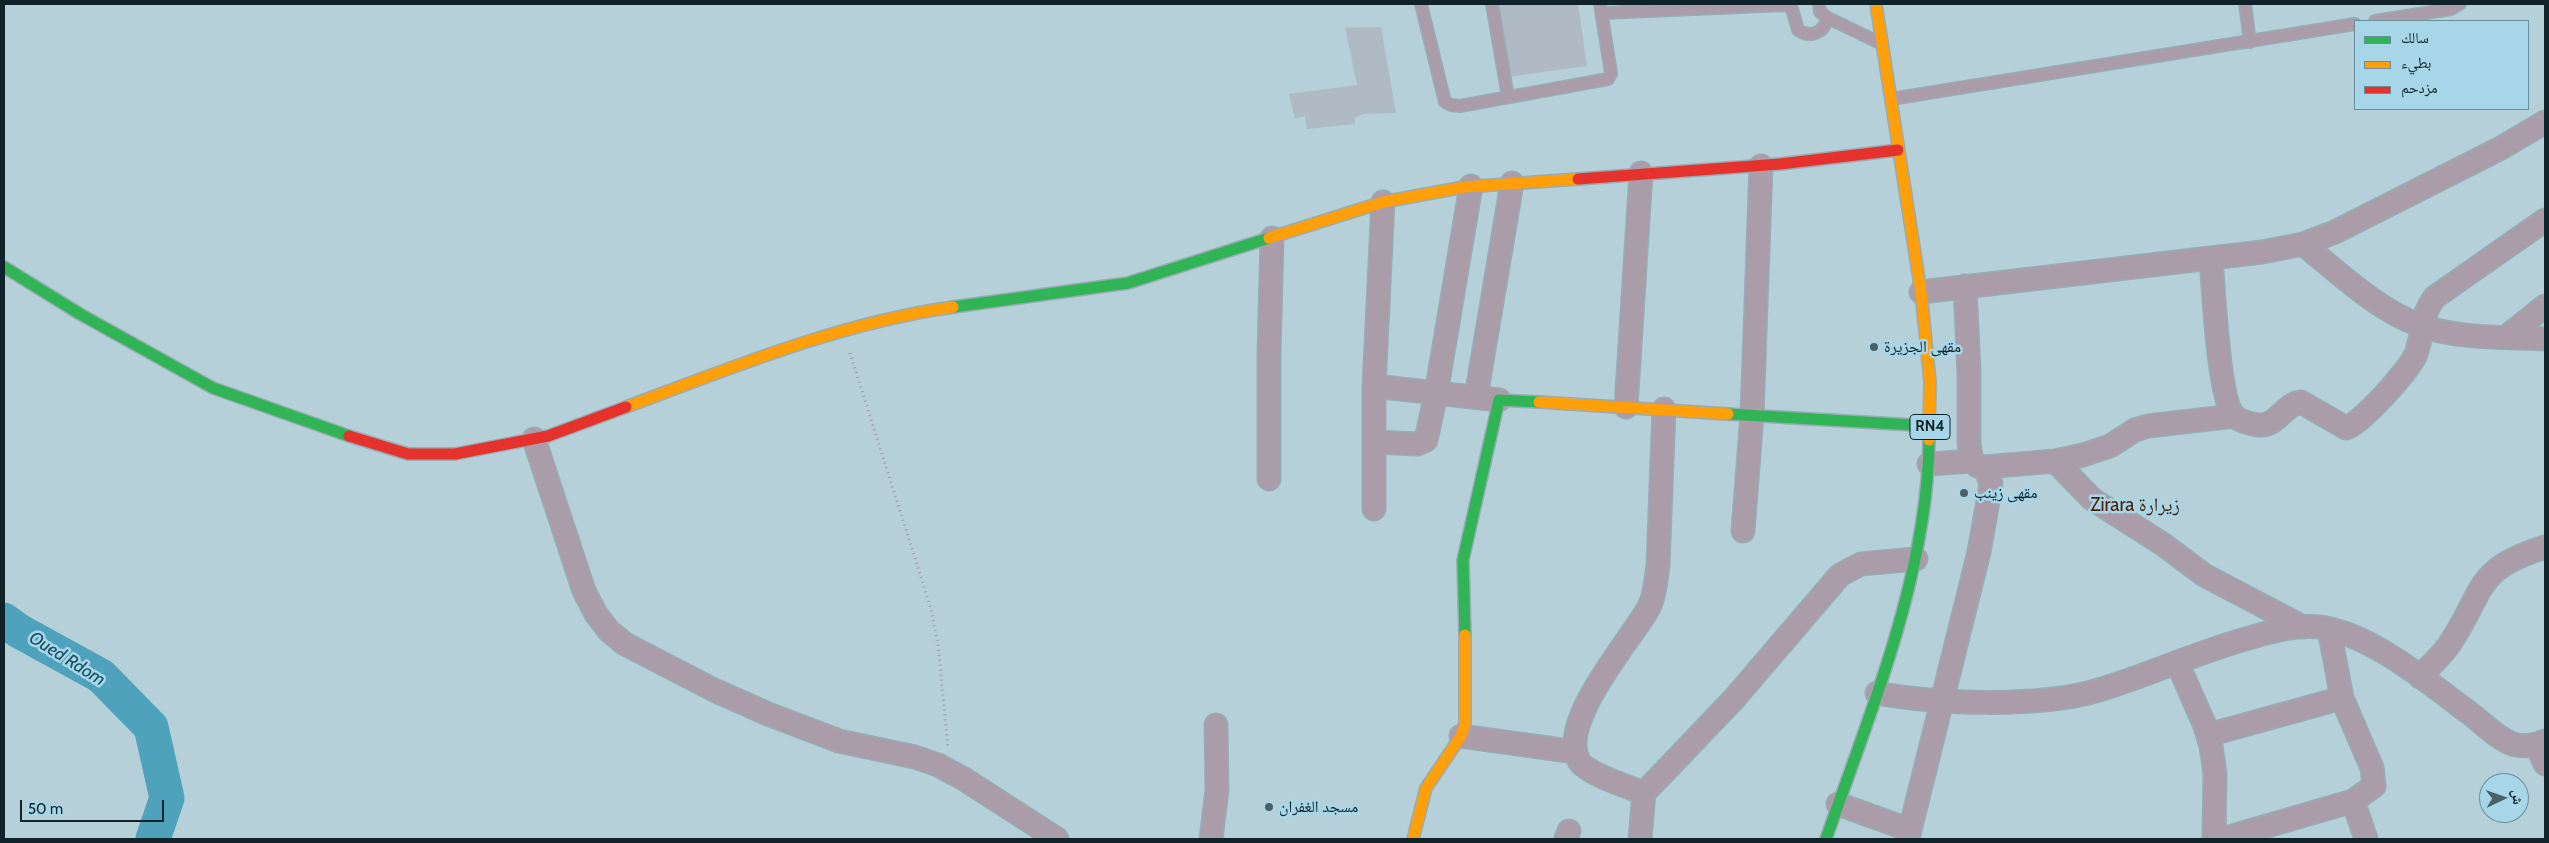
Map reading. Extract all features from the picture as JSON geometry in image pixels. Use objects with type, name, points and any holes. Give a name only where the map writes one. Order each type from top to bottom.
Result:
[{"type":"street","name":"RN4","points":[[1826,839],[1877,693],[1916,559],[1923,523],[1929,464],[1930,382],[1922,292],[1876,4]]},
{"type":"street","points":[[1922,292],[2262,252],[2304,244],[2335,232],[2501,148],[2545,122]]},
{"type":"street","points":[[4,267],[80,314],[213,388],[363,441],[408,454],[455,454],[548,436],[802,342],[918,312],[1128,283],[1383,202],[1471,186],[1762,166],[1898,150]]},
{"type":"street","points":[[1743,531],[1752,415],[1762,166]]},
{"type":"street","points":[[1626,407],[1641,173]]},
{"type":"street","points":[[1476,398],[1512,183]]},
{"type":"street","points":[[1374,442],[1417,444],[1426,440],[1436,394],[1471,186]]},
{"type":"street","points":[[1374,509],[1374,386],[1383,202]]},
{"type":"street","points":[[1929,464],[2054,461],[2103,449],[2135,430],[2148,426],[2234,416],[2247,422],[2266,424],[2274,421],[2294,403],[2300,402],[2342,428],[2355,425],[2403,375],[2416,354],[2425,310],[2435,296],[2545,220]]},
{"type":"street","points":[[1270,479],[1269,354],[1272,238]]},
{"type":"street","points":[[2304,244],[2378,304],[2422,326],[2446,331],[2545,339]]},
{"type":"street","points":[[2211,258],[2223,379],[2228,406],[2234,416]]},
{"type":"street","points":[[1838,804],[1909,835],[1973,578],[1991,484],[1969,444],[1969,373],[1965,286]]},
{"type":"street","points":[[2506,337],[2545,306]]},
{"type":"street","points":[[1374,386],[1499,400],[1930,426]]},
{"type":"street","points":[[1413,839],[1426,788],[1461,736],[1465,724],[1467,700],[1463,560],[1499,400]]},
{"type":"street","points":[[1644,793],[1593,770],[1580,762],[1576,752],[1576,740],[1582,714],[1590,698],[1649,608],[1658,565],[1664,409]]},
{"type":"street","points":[[534,439],[584,591],[596,614],[609,631],[625,644],[714,690],[768,714],[839,741],[915,757],[950,771],[1057,839]]},
{"type":"street","points":[[2054,461],[2092,499],[2164,546],[2204,576],[2303,626]]},
{"type":"street","points":[[2420,677],[2449,645],[2480,587],[2492,572],[2503,564],[2545,547]]},
{"type":"street","points":[[1640,839],[1644,793],[1733,700],[1840,575],[1861,564],[1916,559]]},
{"type":"street","points":[[1877,693],[1942,701],[2020,701],[2065,698],[2098,691],[2237,641],[2288,627],[2303,626],[2329,629],[2366,643],[2420,677],[2515,745],[2542,750]]},
{"type":"street","points":[[2222,839],[2287,830],[2353,801],[2371,790],[2375,782],[2368,757],[2342,698],[2329,629]]},
{"type":"street","points":[[2177,662],[2208,735],[2215,774],[2214,839]]},
{"type":"street","points":[[2208,735],[2342,698]]},
{"type":"street","points":[[1211,839],[1217,790],[1216,725]]},
{"type":"street","points":[[1461,736],[1576,752]]},
{"type":"street","points":[[2353,801],[2366,839]]},
{"type":"lane","points":[[1421,4],[1446,102],[1451,105],[1460,106],[1608,79],[1611,74],[1601,9],[1786,5],[1792,9],[1798,30],[1803,33],[1820,32],[1825,28],[1828,18]]},
{"type":"lane","points":[[1492,4],[1508,97]]},
{"type":"lane","points":[[1819,4],[1820,12],[1828,18],[1882,44]]},
{"type":"lane","points":[[2245,4],[2250,42]]},
{"type":"lane","points":[[2381,20],[2452,9],[2460,4]]},
{"type":"lane","points":[[1890,100],[2354,24]]},
{"type":"path","points":[[843,331],[931,609],[938,645],[950,771]]},
{"type":"building","points":[[1497,4],[1578,4],[1587,66],[1507,77]]},
{"type":"building","points":[[1381,27],[1396,113],[1363,114],[1355,118],[1355,124],[1307,129],[1305,116],[1295,119],[1289,94],[1357,85],[1345,28]]},
{"type":"waterway","name":"Oued Rdom","points":[[4,620],[19,631],[101,676],[151,727],[167,798],[153,839]]},
{"type":"traffic: fast","points":[[953,307],[1128,283],[1269,238]]},
{"type":"traffic: fast","points":[[4,267],[80,314],[213,388],[349,436]]},
{"type":"traffic: fast","points":[[1465,635],[1463,560],[1499,400],[1539,402]]},
{"type":"traffic: fast","points":[[1728,414],[1930,426]]},
{"type":"traffic: fast","points":[[1826,839],[1878,693],[1908,592],[1919,541],[1926,490],[1929,440]]},
{"type":"traffic: slow","points":[[1876,4],[1921,292],[1930,382],[1929,440]]},
{"type":"traffic: slow","points":[[1269,238],[1383,202],[1464,187],[1578,179]]},
{"type":"traffic: slow","points":[[626,407],[747,362],[828,335],[911,314],[953,307]]},
{"type":"traffic: slow","points":[[1539,402],[1728,414]]},
{"type":"traffic: slow","points":[[1413,839],[1426,788],[1461,736],[1465,724],[1465,635]]},
{"type":"traffic: jam","points":[[1578,179],[1780,164],[1898,150]]},
{"type":"traffic: jam","points":[[349,436],[408,454],[455,454],[548,436],[626,407]]},
{"type":"place","name":"مقهى الجزيرة","points":[[1874,347]]},
{"type":"place","name":"مقهى زينب","points":[[1964,493]]},
{"type":"place","name":"مسجد الغفران","points":[[1269,807]]},
{"type":"district","name":"Zirara زيرارة","points":[[2135,505]]}]
